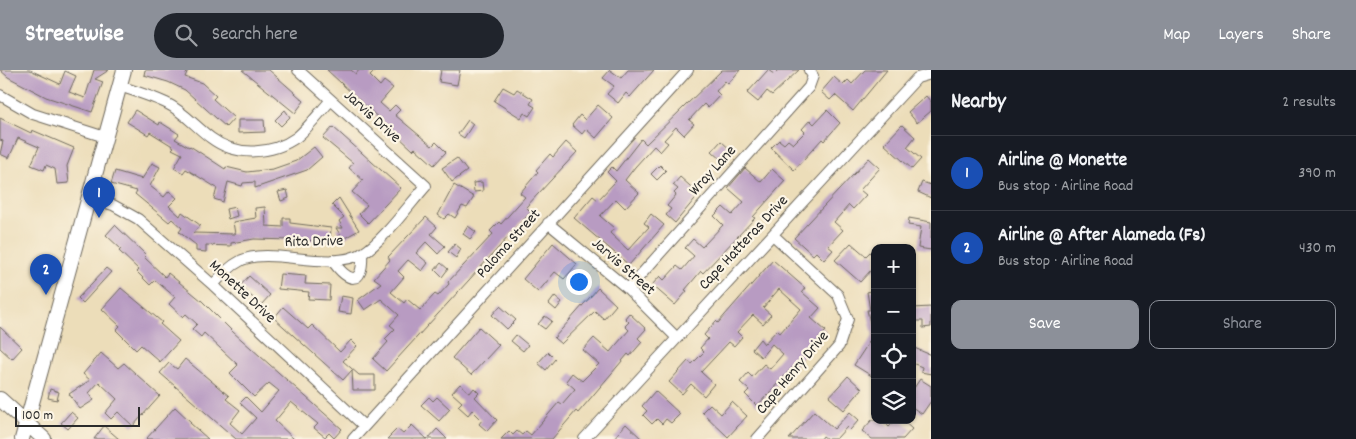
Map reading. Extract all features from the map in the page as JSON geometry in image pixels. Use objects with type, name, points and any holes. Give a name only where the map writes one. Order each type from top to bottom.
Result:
[{"type":"main road","points":[[22,439],[124,70]]},
{"type":"main road","points":[[0,399],[44,439]]},
{"type":"street","name":"Jarvis Drive","points":[[298,70],[426,186]]},
{"type":"street","name":"Paloma Street","points":[[353,439],[688,70]]},
{"type":"street","name":"Wray Lane","points":[[628,289],[809,88],[813,76],[809,70]]},
{"type":"street","name":"Cape Hatteras Drive","points":[[584,439],[676,337],[773,235],[917,78],[931,74]]},
{"type":"street","points":[[119,86],[167,103],[188,117],[212,139],[231,149],[254,152],[276,148],[297,136],[331,100]]},
{"type":"street","points":[[0,95],[33,114],[105,137]]},
{"type":"street","name":"Rita Drive","points":[[213,285],[228,268],[243,260],[260,257],[332,260],[362,253],[374,245],[426,186]]},
{"type":"street","name":"Monette Drive","points":[[88,198],[113,205],[138,219],[213,285],[364,426]]},
{"type":"street","name":"Jarvis Street","points":[[548,223],[628,289],[676,337]]},
{"type":"street","name":"Cape Henry Drive","points":[[757,439],[839,346],[848,319],[838,295],[773,235]]},
{"type":"street","points":[[332,260],[342,274],[349,278],[354,278],[360,273],[362,253]]},
{"type":"building","points":[[0,70],[30,70],[60,84],[65,71],[76,76],[69,92],[85,98],[94,70],[109,70],[95,79],[103,82],[92,112],[46,97],[8,77]]},
{"type":"building","points":[[145,70],[188,70],[185,77],[202,83],[216,96],[213,99],[234,118],[226,127],[185,90],[168,82],[144,75]]},
{"type":"building","points":[[242,70],[269,70],[304,101],[295,113]]},
{"type":"building","points":[[327,70],[351,70],[356,74],[359,70],[376,70],[370,76],[380,86],[384,81],[393,88],[380,103],[389,111],[395,105],[400,110],[395,115],[432,146],[436,142],[446,152],[434,165],[415,148],[413,150]]},
{"type":"building","points":[[441,70],[460,70],[457,85],[439,82]]},
{"type":"building","points":[[610,70],[621,78],[628,70],[654,70],[630,97],[626,93],[618,103],[607,94],[614,86],[603,78]]},
{"type":"building","points":[[722,70],[740,70],[728,84],[725,81],[716,91],[720,95],[708,108],[704,104],[689,120],[694,124],[684,135],[676,127],[664,140],[668,143],[660,152],[654,146],[635,167],[625,180],[639,193],[625,208],[616,199],[600,216],[614,228],[610,233],[628,250],[649,227],[644,223],[651,214],[664,225],[629,265],[574,218],[593,196],[598,200],[616,181],[607,172],[612,167],[616,171],[641,139],[646,144]]},
{"type":"building","points":[[768,70],[774,74],[778,70],[799,70],[772,95],[767,91],[758,102],[747,93]]},
{"type":"building","points":[[865,70],[887,70],[853,111],[835,95],[830,100],[821,92],[834,77],[843,85],[848,80],[852,84]]},
{"type":"building","points":[[503,87],[514,93],[517,89],[533,99],[530,104],[535,107],[529,116],[524,113],[521,118],[494,101]]},
{"type":"building","points":[[926,96],[931,102],[931,111],[917,123],[908,112]]},
{"type":"building","points":[[598,105],[613,118],[596,138],[586,129],[582,134],[572,125],[580,115],[585,120]]},
{"type":"building","points":[[135,110],[159,125],[160,122],[179,134],[175,139],[190,146],[225,169],[226,167],[247,172],[273,169],[296,161],[314,147],[322,157],[307,170],[255,188],[255,182],[243,183],[242,186],[228,182],[223,202],[214,199],[217,188],[186,169],[183,173],[174,168],[182,154],[172,149],[174,147],[150,132],[148,135],[127,122]]},
{"type":"building","points":[[285,110],[290,117],[281,126],[275,120]]},
{"type":"building","points":[[827,110],[840,123],[824,141],[822,139],[794,170],[771,148],[779,140],[784,144],[788,140],[793,144],[805,132],[802,129],[810,120],[814,124]]},
{"type":"building","points":[[0,118],[31,133],[32,130],[74,148],[67,166],[69,183],[57,184],[55,169],[46,165],[44,170],[31,165],[39,147],[18,138],[9,158],[0,154],[3,141],[0,140]]},
{"type":"building","points":[[238,120],[264,120],[265,132],[238,133]]},
{"type":"building","points":[[468,120],[473,124],[464,138],[458,134]]},
{"type":"building","points":[[902,125],[915,137],[907,147],[921,159],[912,169],[884,144]]},
{"type":"building","points":[[333,127],[401,188],[368,223],[359,214],[367,205],[352,192],[363,180],[349,168],[353,163],[323,138]]},
{"type":"building","points":[[721,141],[732,151],[723,161],[712,151]]},
{"type":"building","points":[[566,142],[577,152],[526,207],[531,212],[386,371],[373,359],[388,342],[385,339],[395,329],[390,325],[399,315],[381,299],[365,310],[358,300],[381,283],[374,278],[390,260],[388,257],[426,217],[437,227],[431,234],[445,246],[438,254],[426,242],[416,253],[428,263],[422,271],[408,260],[398,271],[404,277],[391,292],[404,303],[407,299],[420,310],[435,294],[438,296],[449,284],[448,282],[493,234],[490,231],[499,222],[501,224],[525,197],[520,193],[538,172],[536,170],[550,154],[553,157]]},
{"type":"building","points":[[457,158],[467,171],[452,182],[442,168]]},
{"type":"building","points":[[869,158],[880,168],[860,190],[866,195],[853,209],[849,205],[834,222],[843,230],[828,246],[833,250],[824,260],[816,252],[813,255],[794,238]]},
{"type":"building","points":[[152,163],[160,167],[150,186],[164,197],[169,191],[177,198],[169,206],[180,216],[182,212],[200,225],[193,233],[235,234],[233,222],[256,218],[255,208],[265,207],[266,226],[283,227],[283,218],[290,218],[290,223],[331,228],[330,241],[254,239],[231,243],[231,246],[206,245],[206,252],[196,251],[196,245],[179,232],[182,228],[172,219],[169,222],[135,194],[137,191],[111,184],[115,171],[142,179]]},
{"type":"building","points":[[660,165],[666,171],[657,180],[651,174]]},
{"type":"building","points":[[745,168],[761,182],[772,169],[785,181],[753,217],[755,218],[703,273],[701,271],[675,305],[652,285],[660,276],[664,280],[677,266],[682,270],[694,256],[685,248],[693,239],[702,247],[723,225],[714,216],[723,207],[732,215],[744,202],[728,188]]},
{"type":"building","points":[[680,177],[699,194],[675,223],[666,215],[671,209],[667,206],[676,195],[674,193],[678,189],[673,185]]},
{"type":"building","points":[[482,182],[483,191],[474,192],[473,183]]},
{"type":"building","points":[[922,182],[931,185],[931,198],[918,192]]},
{"type":"building","points":[[454,185],[474,197],[467,208],[462,206],[455,218],[449,214],[444,219],[438,215]]},
{"type":"building","points":[[287,190],[289,198],[281,201],[278,192]]},
{"type":"building","points":[[339,198],[359,230],[343,239],[336,228],[343,228],[339,221],[344,217],[332,205]]},
{"type":"building","points":[[235,207],[237,216],[228,219],[226,209]]},
{"type":"building","points":[[909,218],[931,222],[931,250],[918,248],[921,227],[908,225]]},
{"type":"building","points":[[115,225],[146,255],[144,257],[165,277],[168,273],[202,301],[233,332],[342,429],[334,438],[329,433],[325,437],[314,428],[318,424],[291,402],[275,421],[294,439],[236,439],[160,373],[169,363],[177,369],[185,359],[229,396],[226,399],[240,410],[230,423],[242,434],[256,418],[240,403],[246,397],[261,412],[279,391],[269,383],[254,397],[230,373],[238,365],[204,333],[201,337],[192,329],[197,324],[186,314],[183,317],[169,304],[175,297],[155,280],[150,285],[137,272],[139,270],[119,251],[121,249],[106,235]]},
{"type":"building","points":[[468,226],[476,232],[470,239],[463,234]]},
{"type":"building","points":[[553,243],[577,264],[564,279],[555,272],[538,292],[523,279]]},
{"type":"building","points":[[851,243],[866,256],[871,253],[871,270],[860,282],[835,260]]},
{"type":"building","points":[[455,244],[461,249],[456,258],[448,252]]},
{"type":"building","points":[[773,260],[805,288],[802,292],[820,308],[811,318],[826,331],[757,406],[745,394],[749,390],[740,382],[748,373],[752,377],[764,364],[770,369],[783,354],[772,344],[761,357],[752,349],[760,339],[764,344],[777,330],[780,333],[801,309],[779,289],[763,308],[771,315],[763,324],[753,315],[737,332],[742,337],[734,346],[729,342],[701,372],[714,384],[704,396],[691,384],[682,394],[669,382],[688,361],[692,364],[704,352],[700,348],[708,339],[704,335],[716,321],[718,323]]},
{"type":"building","points":[[441,263],[448,269],[442,277],[435,270]]},
{"type":"building","points":[[106,268],[111,272],[83,303],[78,298]]},
{"type":"building","points":[[280,274],[306,276],[305,284],[330,285],[329,300],[308,299],[309,292],[278,289]]},
{"type":"building","points":[[249,276],[270,295],[261,305],[240,286]]},
{"type":"building","points":[[121,288],[162,322],[160,324],[179,341],[160,362],[141,345],[136,350],[116,330],[120,326],[102,309]]},
{"type":"building","points":[[598,288],[616,305],[604,319],[595,311],[561,344],[554,338]]},
{"type":"building","points":[[871,291],[871,327],[867,310],[870,310],[867,292]]},
{"type":"building","points":[[341,296],[353,298],[351,314],[338,312]]},
{"type":"building","points":[[555,296],[562,302],[556,310],[549,304]]},
{"type":"building","points":[[500,306],[516,320],[507,329],[492,315]]},
{"type":"building","points":[[283,307],[308,329],[312,325],[340,352],[351,340],[357,346],[343,361],[359,375],[375,375],[375,390],[353,390],[352,370],[343,380],[274,318]]},
{"type":"building","points":[[931,307],[931,327],[923,328],[923,321],[916,321],[916,308]]},
{"type":"building","points":[[629,313],[646,329],[638,338],[642,342],[630,356],[628,354],[578,413],[576,411],[552,439],[501,439],[509,431],[513,435],[517,431],[522,435],[526,431],[531,435],[559,402],[562,404],[575,389],[566,381],[572,373],[582,381],[599,364],[583,350],[594,338],[610,352],[629,330],[625,326],[629,322],[625,318]]},
{"type":"building","points":[[545,316],[552,321],[545,329],[538,324]]},
{"type":"building","points":[[0,327],[22,348],[12,359],[0,348]]},
{"type":"building","points":[[479,327],[499,345],[471,375],[452,358]]},
{"type":"building","points":[[516,335],[528,345],[523,351],[511,341]]},
{"type":"building","points":[[871,339],[871,376],[854,365]]},
{"type":"building","points":[[916,349],[931,355],[931,374],[921,372],[922,367],[916,365]]},
{"type":"building","points":[[548,352],[555,359],[546,370],[538,363]]},
{"type":"building","points":[[101,353],[118,368],[124,363],[160,396],[133,426],[118,412],[111,419],[105,413],[117,399],[99,382],[89,393],[94,400],[80,409],[69,394],[90,380],[83,374]]},
{"type":"building","points":[[848,376],[862,389],[844,410],[829,397]]},
{"type":"building","points":[[920,379],[931,386],[931,401],[922,414],[916,410],[916,385]]},
{"type":"building","points":[[460,384],[470,393],[474,388],[479,393],[475,397],[497,420],[487,431],[479,424],[482,420],[472,410],[468,415],[458,406],[462,402],[452,393]]},
{"type":"building","points":[[50,389],[59,392],[57,400],[48,398]]},
{"type":"building","points":[[655,391],[680,414],[671,423],[666,419],[662,424],[657,419],[652,424],[643,415],[647,411],[642,406]]},
{"type":"building","points":[[429,397],[433,401],[437,397],[450,409],[439,421],[421,405]]},
{"type":"building","points":[[732,402],[747,416],[728,437],[702,412],[710,404],[721,414]]},
{"type":"building","points":[[175,407],[190,423],[208,439],[146,439]]},
{"type":"building","points":[[814,411],[834,429],[850,412],[859,420],[850,430],[847,427],[836,439],[827,439],[823,436],[821,439],[789,439]]},
{"type":"building","points":[[71,412],[78,418],[68,429],[61,423]]},
{"type":"building","points":[[871,421],[871,424],[886,424],[889,427],[892,424],[906,424],[912,429],[903,439],[872,439],[862,431]]},
{"type":"building","points":[[626,424],[642,439],[613,439]]},
{"type":"building","points":[[412,425],[427,439],[387,439],[397,429],[403,434]]},
{"type":"building","points":[[104,426],[119,439],[94,439]]},
{"type":"building","points":[[437,429],[447,439],[428,439]]},
{"type":"place","name":"Airline @ Monette","points":[[99,218]]},
{"type":"place","name":"Airline @ After Alameda (Fs)","points":[[46,295]]}]
